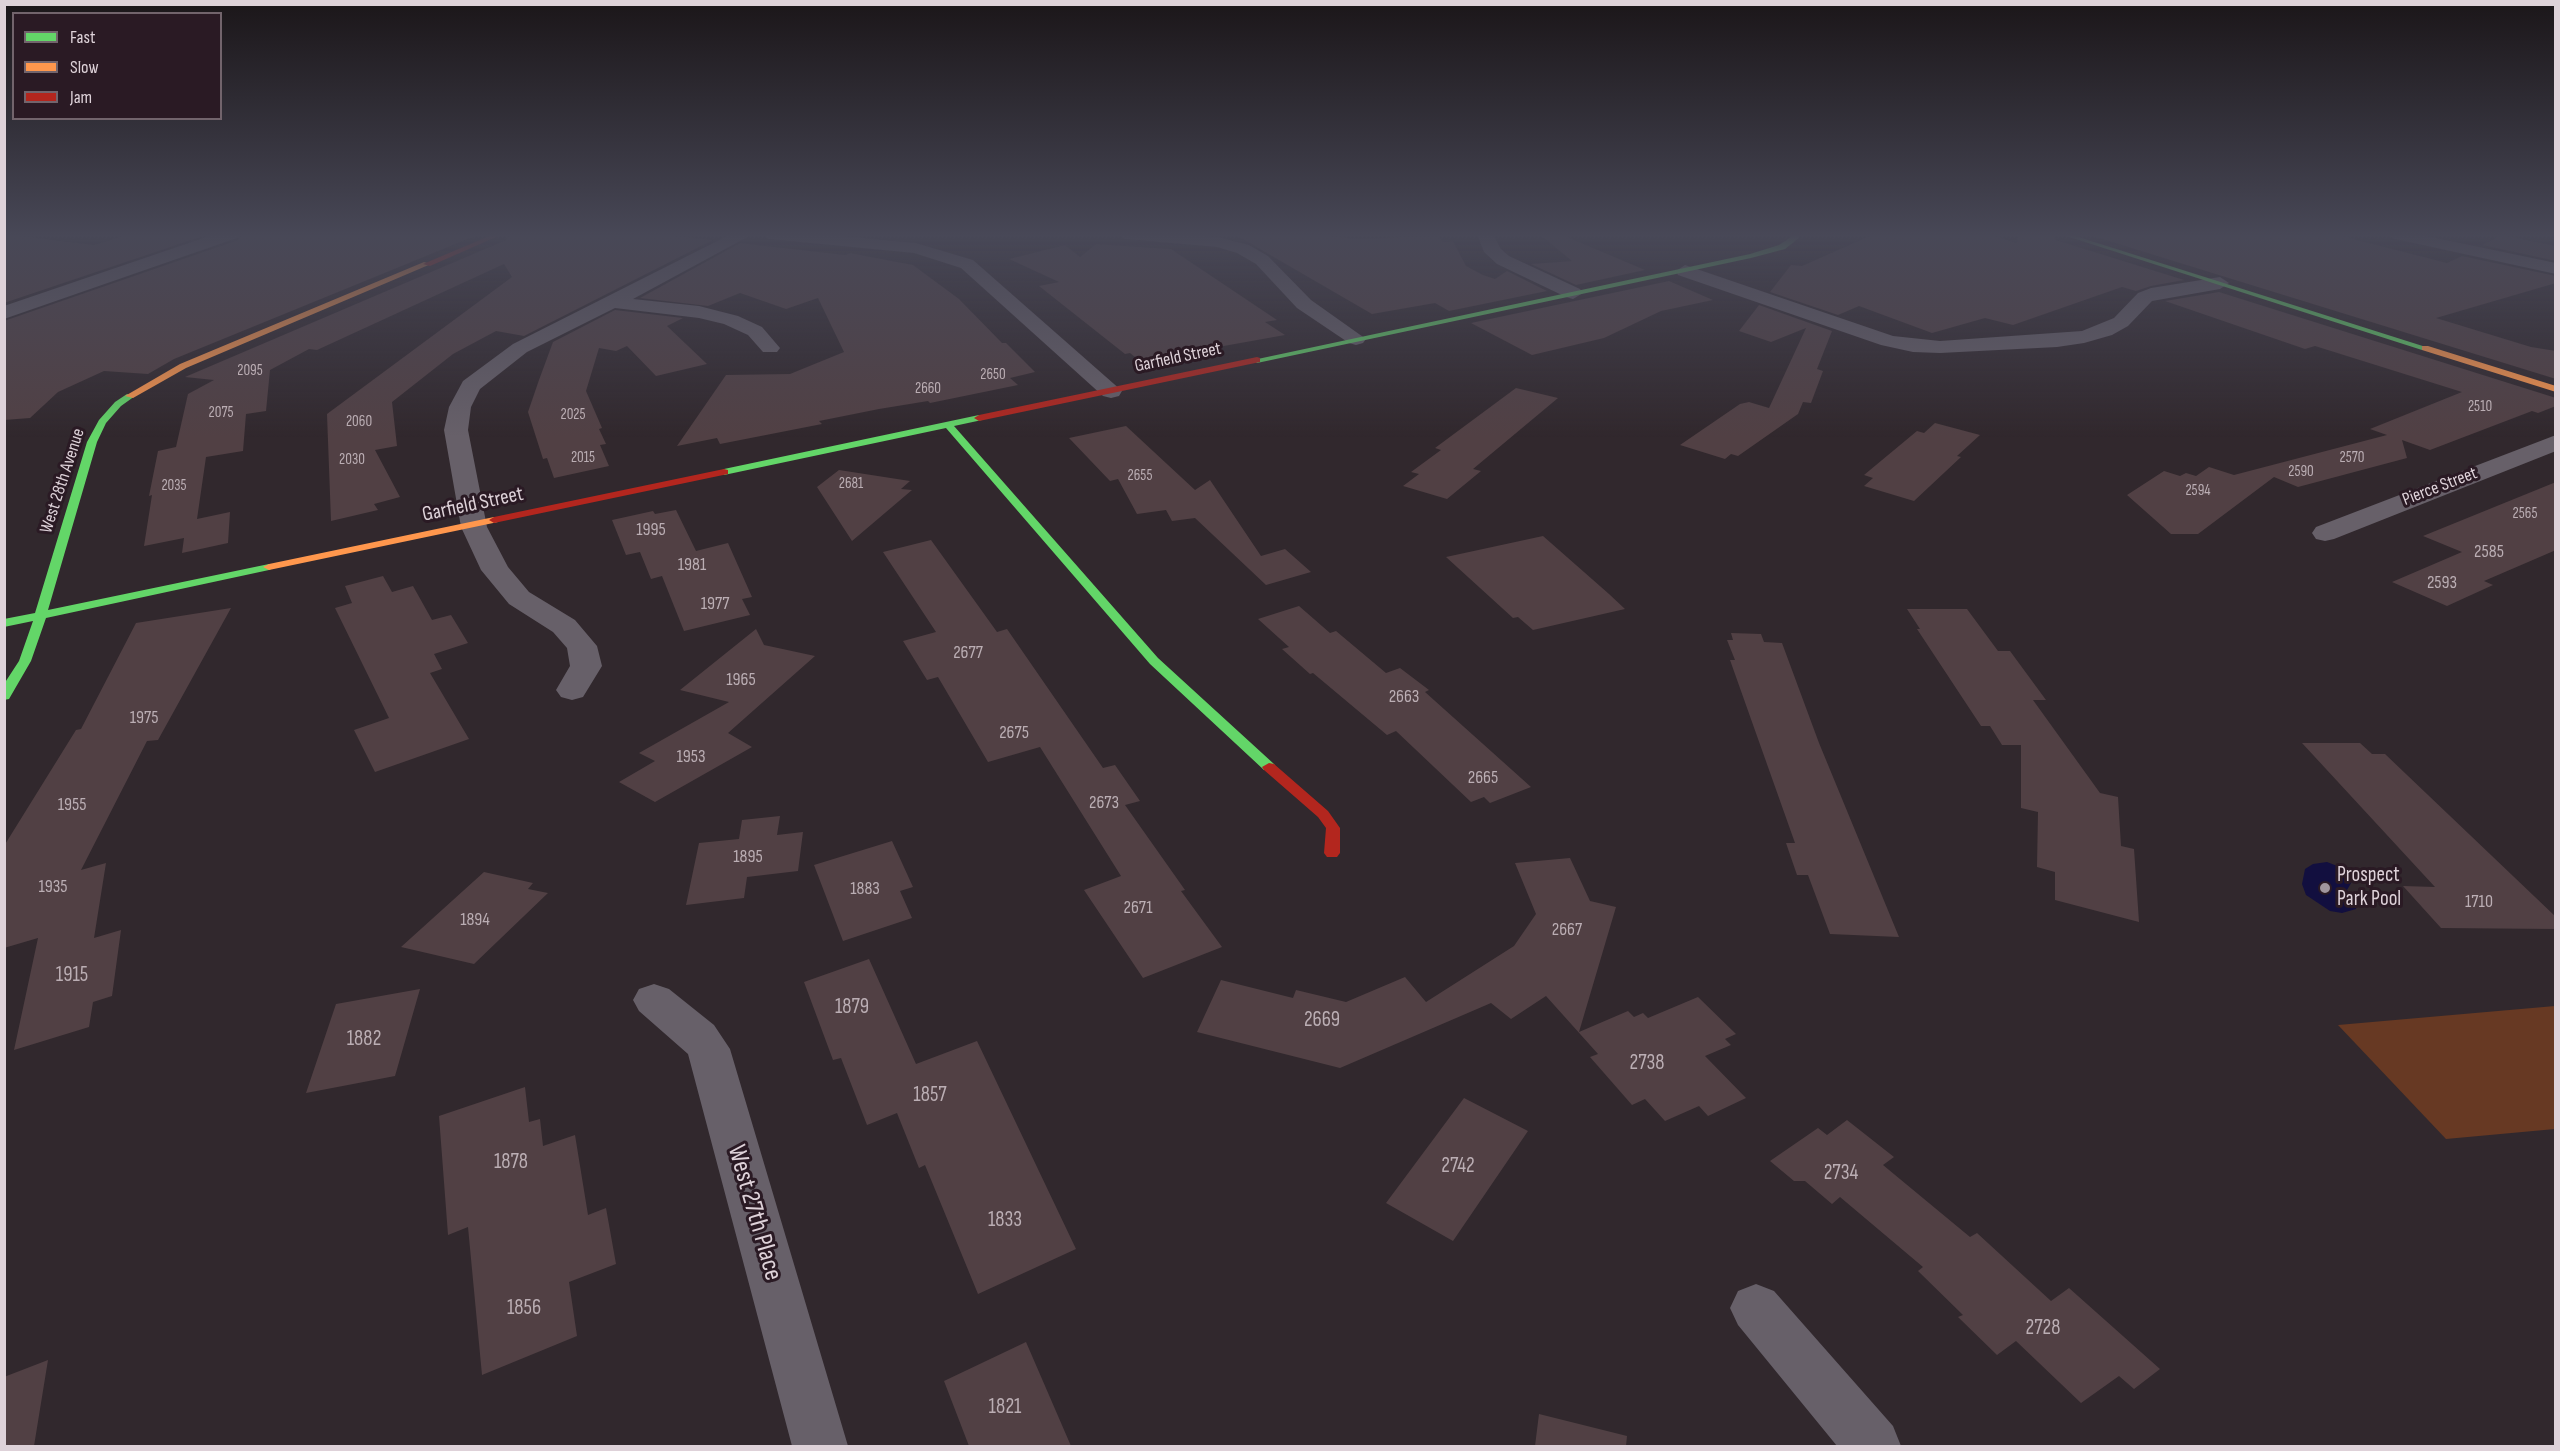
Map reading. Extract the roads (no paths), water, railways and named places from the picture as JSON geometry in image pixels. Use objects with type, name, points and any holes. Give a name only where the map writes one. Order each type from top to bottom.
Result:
[{"type":"street","points":[[4,313],[36,302]]},
{"type":"street","name":"West 28th Avenue","points":[[4,696],[26,661],[92,442],[102,422],[118,404],[157,379],[337,302]]},
{"type":"street","points":[[572,690],[586,666],[582,646],[564,626],[519,598],[495,570],[474,527],[456,430],[460,407],[471,386],[520,348],[612,302],[699,312],[731,320],[755,331],[770,348]]},
{"type":"street","points":[[1010,302],[1111,391]]},
{"type":"street","points":[[1302,302],[1356,339]]},
{"type":"street","name":"Garfield Street","points":[[4,623],[474,527],[1532,302]]},
{"type":"street","points":[[1774,302],[1859,331],[1913,346],[2057,341],[2084,337],[2105,331],[2121,322],[2140,302]]},
{"type":"street","points":[[2279,302],[2556,389]]},
{"type":"street","points":[[950,426],[1154,661],[1212,717],[1323,814],[1333,828],[1332,853]]},
{"type":"street","name":"Pierce Street","points":[[2325,533],[2556,442]]},
{"type":"street","name":"West 27th Place","points":[[654,1000],[699,1037],[708,1049],[820,1446]]},
{"type":"street","points":[[1756,1308],[1873,1446]]},
{"type":"place","name":"Prospect Park Pool","points":[[2325,888]]}]
